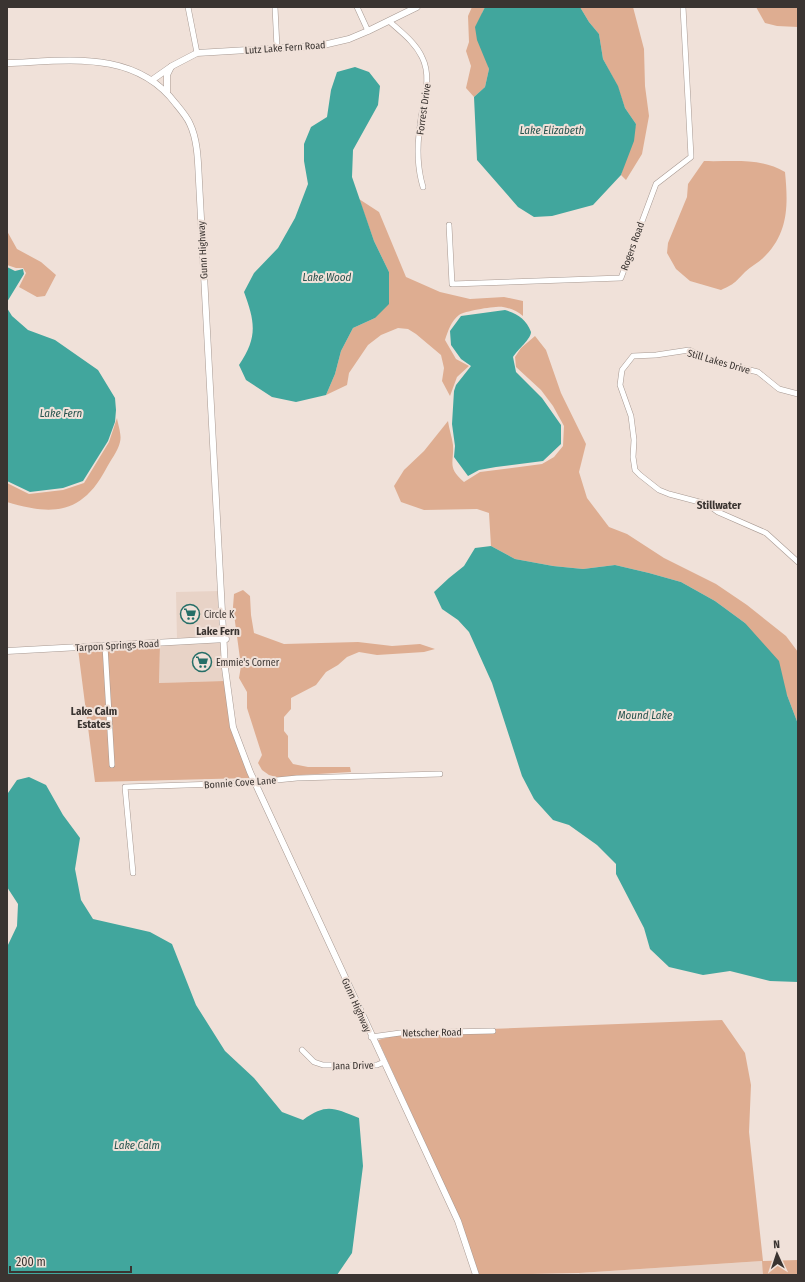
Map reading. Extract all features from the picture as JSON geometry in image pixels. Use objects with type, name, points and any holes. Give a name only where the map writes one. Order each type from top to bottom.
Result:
[{"type":"main road","name":"Lutz Lake Fern Road","points":[[152,80],[172,66],[197,53],[319,46],[349,39],[417,7]]},
{"type":"main road","name":"Gunn Highway","points":[[7,63],[83,61],[105,62],[128,68],[152,80],[167,92],[190,124],[197,154],[222,583],[226,640],[237,736],[255,783],[371,1037],[458,1221],[476,1275]]},
{"type":"main road","points":[[167,92],[167,75],[172,66]]},
{"type":"main road","name":"Tarpon Springs Road","points":[[7,651],[226,640]]},
{"type":"street","points":[[188,7],[197,53]]},
{"type":"street","points":[[275,7],[277,48]]},
{"type":"street","points":[[357,7],[368,31]]},
{"type":"street","name":"Rogers Road","points":[[449,225],[452,284],[621,278],[656,184],[691,157],[683,7]]},
{"type":"street","name":"Forrest Drive","points":[[389,21],[408,38],[417,50],[422,57],[426,71],[427,83],[418,147],[418,165],[423,187]]},
{"type":"street","name":"Still Lakes Drive","points":[[798,394],[779,389],[758,372],[709,360],[689,350],[656,355],[634,356],[622,370],[620,386],[631,416],[634,440],[633,457],[635,470],[640,475],[659,490],[707,504],[718,512],[766,532],[798,562]]},
{"type":"street","points":[[105,646],[112,765]]},
{"type":"street","name":"Bonnie Cove Lane","points":[[133,872],[125,788],[255,783],[297,778],[440,774]]},
{"type":"street","name":"Netscher Road","points":[[371,1037],[400,1033],[493,1031]]},
{"type":"street","name":"Jana Drive","points":[[302,1050],[314,1062],[323,1065],[377,1065],[384,1062]]},
{"type":"shaded area","points":[[472,7],[485,7],[482,13],[485,56],[489,69],[485,87],[474,97],[466,88],[471,66],[466,51],[469,42],[468,16]]},
{"type":"shaded area","points":[[580,7],[633,7],[644,49],[645,86],[649,116],[642,154],[626,180],[621,175],[636,124],[625,108],[617,85],[603,59],[599,34],[589,22]]},
{"type":"shaded area","points":[[756,7],[798,7],[798,27],[777,26],[765,23]]},
{"type":"shaded area","points":[[704,161],[756,162],[775,167],[785,172],[787,195],[785,216],[783,226],[774,246],[764,257],[730,286],[721,290],[690,281],[676,269],[667,253],[668,243],[687,197],[688,184]]},
{"type":"shaded area","points":[[359,199],[379,212],[406,277],[440,292],[470,299],[504,297],[523,301],[523,316],[511,309],[499,307],[467,312],[459,315],[454,320],[445,340],[456,359],[469,366],[457,377],[450,396],[442,381],[444,368],[441,355],[416,334],[408,329],[398,328],[381,335],[368,345],[349,373],[347,385],[326,395],[335,374],[341,351],[353,328],[375,318],[389,272],[374,241]]},
{"type":"shaded area","points":[[7,231],[17,249],[41,262],[56,275],[45,296],[37,297],[19,287],[26,273],[23,268],[16,268],[7,265]]},
{"type":"shaded area","points":[[535,336],[546,350],[561,393],[586,444],[579,472],[587,498],[609,527],[627,534],[664,558],[716,584],[747,605],[786,636],[798,652],[798,724],[787,695],[745,623],[715,601],[681,582],[615,565],[583,569],[553,566],[515,559],[491,546],[489,513],[477,509],[424,510],[401,502],[394,486],[404,470],[424,451],[448,421],[453,445],[453,469],[464,482],[480,472],[542,464],[554,457],[563,446],[564,426],[553,406],[541,390],[516,367],[515,357],[521,348]]},
{"type":"shaded area","points":[[117,418],[121,436],[119,445],[97,484],[87,495],[76,503],[65,508],[52,510],[38,509],[7,502],[7,483],[29,494],[63,490],[84,483],[109,442]]},
{"type":"shaded area","points":[[243,590],[250,596],[254,633],[284,644],[358,642],[392,646],[420,644],[435,649],[424,652],[377,655],[359,652],[347,657],[338,665],[326,672],[316,685],[291,698],[291,709],[284,717],[284,731],[288,736],[288,757],[293,764],[308,767],[350,767],[351,772],[301,775],[283,779],[269,775],[262,770],[258,763],[262,755],[247,708],[247,692],[239,678],[241,666],[233,607],[234,594]]},
{"type":"shaded area","points":[[220,591],[221,637],[177,639],[176,592]]},
{"type":"shaded area","points":[[222,642],[224,681],[159,683],[160,645]]},
{"type":"shaded area","points":[[160,645],[159,683],[224,681],[231,727],[250,778],[95,782],[78,649],[103,648],[110,767],[113,767],[107,648]]},
{"type":"shaded area","points":[[722,1020],[745,1053],[751,1085],[749,1132],[763,1261],[798,1260],[798,1275],[763,1275],[762,1261],[579,1273],[479,1275],[459,1217],[378,1040],[409,1032]]},
{"type":"shaded area","points":[[763,1261],[763,1275],[580,1275],[579,1273]]},
{"type":"water","name":"Lake Elizabeth","points":[[485,7],[580,7],[589,22],[599,34],[603,59],[618,86],[625,108],[636,124],[634,141],[621,175],[593,205],[552,216],[534,217],[518,207],[477,160],[474,97],[485,87],[489,69],[477,40],[475,27]]},
{"type":"water","name":"Lake Wood","points":[[355,67],[369,72],[380,86],[378,105],[353,150],[352,177],[374,241],[389,272],[389,304],[375,318],[353,328],[341,351],[335,374],[326,395],[296,402],[272,397],[246,380],[239,365],[249,346],[253,329],[251,312],[244,292],[254,273],[278,248],[295,218],[308,184],[304,161],[304,144],[311,127],[327,117],[331,90],[337,72]]},
{"type":"water","points":[[7,267],[15,271],[23,269],[24,274],[7,302]]},
{"type":"water","name":"Lake Fern","points":[[7,308],[12,316],[28,330],[55,340],[98,370],[115,398],[115,422],[108,441],[83,481],[63,488],[30,492],[7,481]]},
{"type":"water","points":[[505,310],[514,313],[524,320],[531,332],[529,338],[513,357],[516,372],[542,398],[561,425],[561,444],[543,461],[479,470],[468,476],[454,457],[455,446],[452,424],[454,391],[456,385],[471,366],[461,359],[451,345],[450,331],[461,316]]},
{"type":"water","name":"Mound Lake","points":[[491,546],[515,559],[553,566],[583,569],[615,565],[681,582],[715,601],[745,623],[779,661],[787,695],[798,724],[798,982],[770,981],[730,971],[703,975],[669,967],[650,949],[644,928],[616,874],[616,864],[597,845],[569,825],[553,820],[534,799],[522,776],[492,683],[469,632],[458,620],[442,609],[434,592],[464,566],[475,548]]},
{"type":"water","name":"Lake Calm","points":[[29,777],[46,785],[63,815],[80,838],[75,869],[81,900],[93,919],[150,932],[172,944],[196,1005],[225,1051],[254,1078],[282,1112],[303,1120],[318,1111],[330,1109],[359,1118],[363,1166],[352,1253],[337,1275],[7,1275],[7,947],[17,926],[18,904],[7,887],[8,793],[17,780]]},
{"type":"place","name":"Circle K","points":[[190,614]]},
{"type":"place","name":"Emmie's Corner","points":[[202,662]]},
{"type":"district","name":"Stillwater","points":[[719,505]]},
{"type":"district","name":"Lake Fern","points":[[218,631]]},
{"type":"district","name":"Lake Calm Estates","points":[[94,717]]}]
